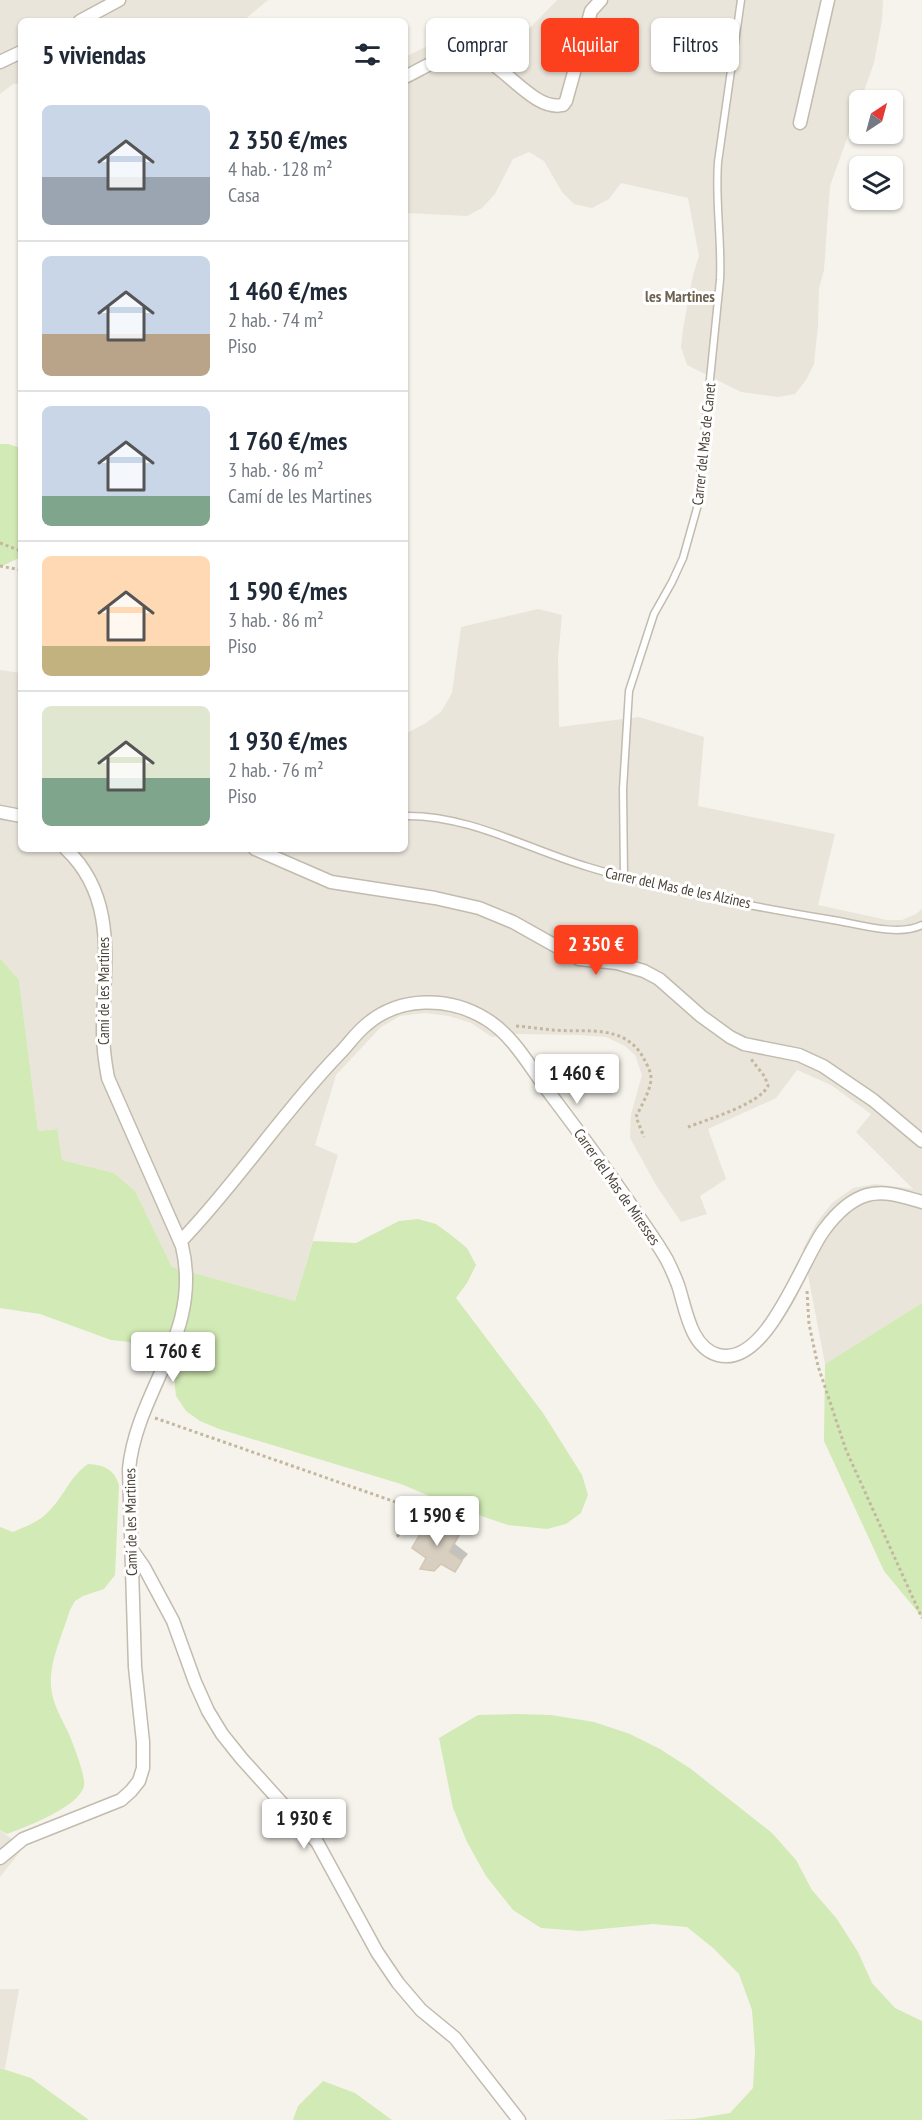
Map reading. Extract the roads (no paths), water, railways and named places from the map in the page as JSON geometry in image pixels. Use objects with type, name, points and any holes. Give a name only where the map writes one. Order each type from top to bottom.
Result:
[{"type":"street","points":[[86,18],[119,0]]},
{"type":"street","points":[[408,76],[448,56],[471,54],[498,68],[546,105],[556,107],[563,105],[571,85],[591,11],[601,0]]},
{"type":"street","points":[[800,123],[828,0]]},
{"type":"street","points":[[0,62],[18,53]]},
{"type":"street","points":[[0,812],[18,815]]},
{"type":"street","name":"Camí de les Martines","points":[[0,1858],[23,1839],[121,1800],[139,1781],[143,1768],[143,1742],[135,1667],[129,1469],[131,1448],[174,1342],[186,1299],[186,1261],[180,1242],[108,1078],[103,1032],[105,936],[101,909],[97,893],[89,878],[68,852]]},
{"type":"street","points":[[262,852],[330,882],[435,898],[479,908],[513,922],[579,958],[632,966],[659,979],[701,1016],[736,1040],[757,1047],[799,1055],[823,1066],[864,1094],[922,1141]]},
{"type":"street","name":"Carrer del Mas de Miresses","points":[[180,1242],[221,1197],[288,1111],[366,1025],[394,1008],[438,1002],[450,1003],[477,1013],[494,1024],[513,1043],[577,1129],[666,1258],[678,1284],[694,1333],[699,1342],[709,1351],[731,1356],[756,1342],[768,1327],[803,1269],[824,1229],[853,1201],[883,1193],[922,1202]]},
{"type":"street","points":[[131,1549],[144,1567],[168,1612],[195,1682],[208,1711],[222,1734],[317,1842],[377,1952],[398,1983],[422,2010],[455,2038],[519,2120]]},
{"type":"lane","name":"Carrer del Mas de Canet","points":[[624,878],[622,789],[629,692],[647,631],[683,558],[697,508],[722,249],[718,230],[716,185],[741,0]]},
{"type":"lane","name":"Carrer del Mas de les Alzines","points":[[408,816],[440,817],[470,824],[536,851],[644,884],[864,925],[910,930],[922,925]]},
{"type":"district","name":"les Martines","points":[[680,296]]}]
